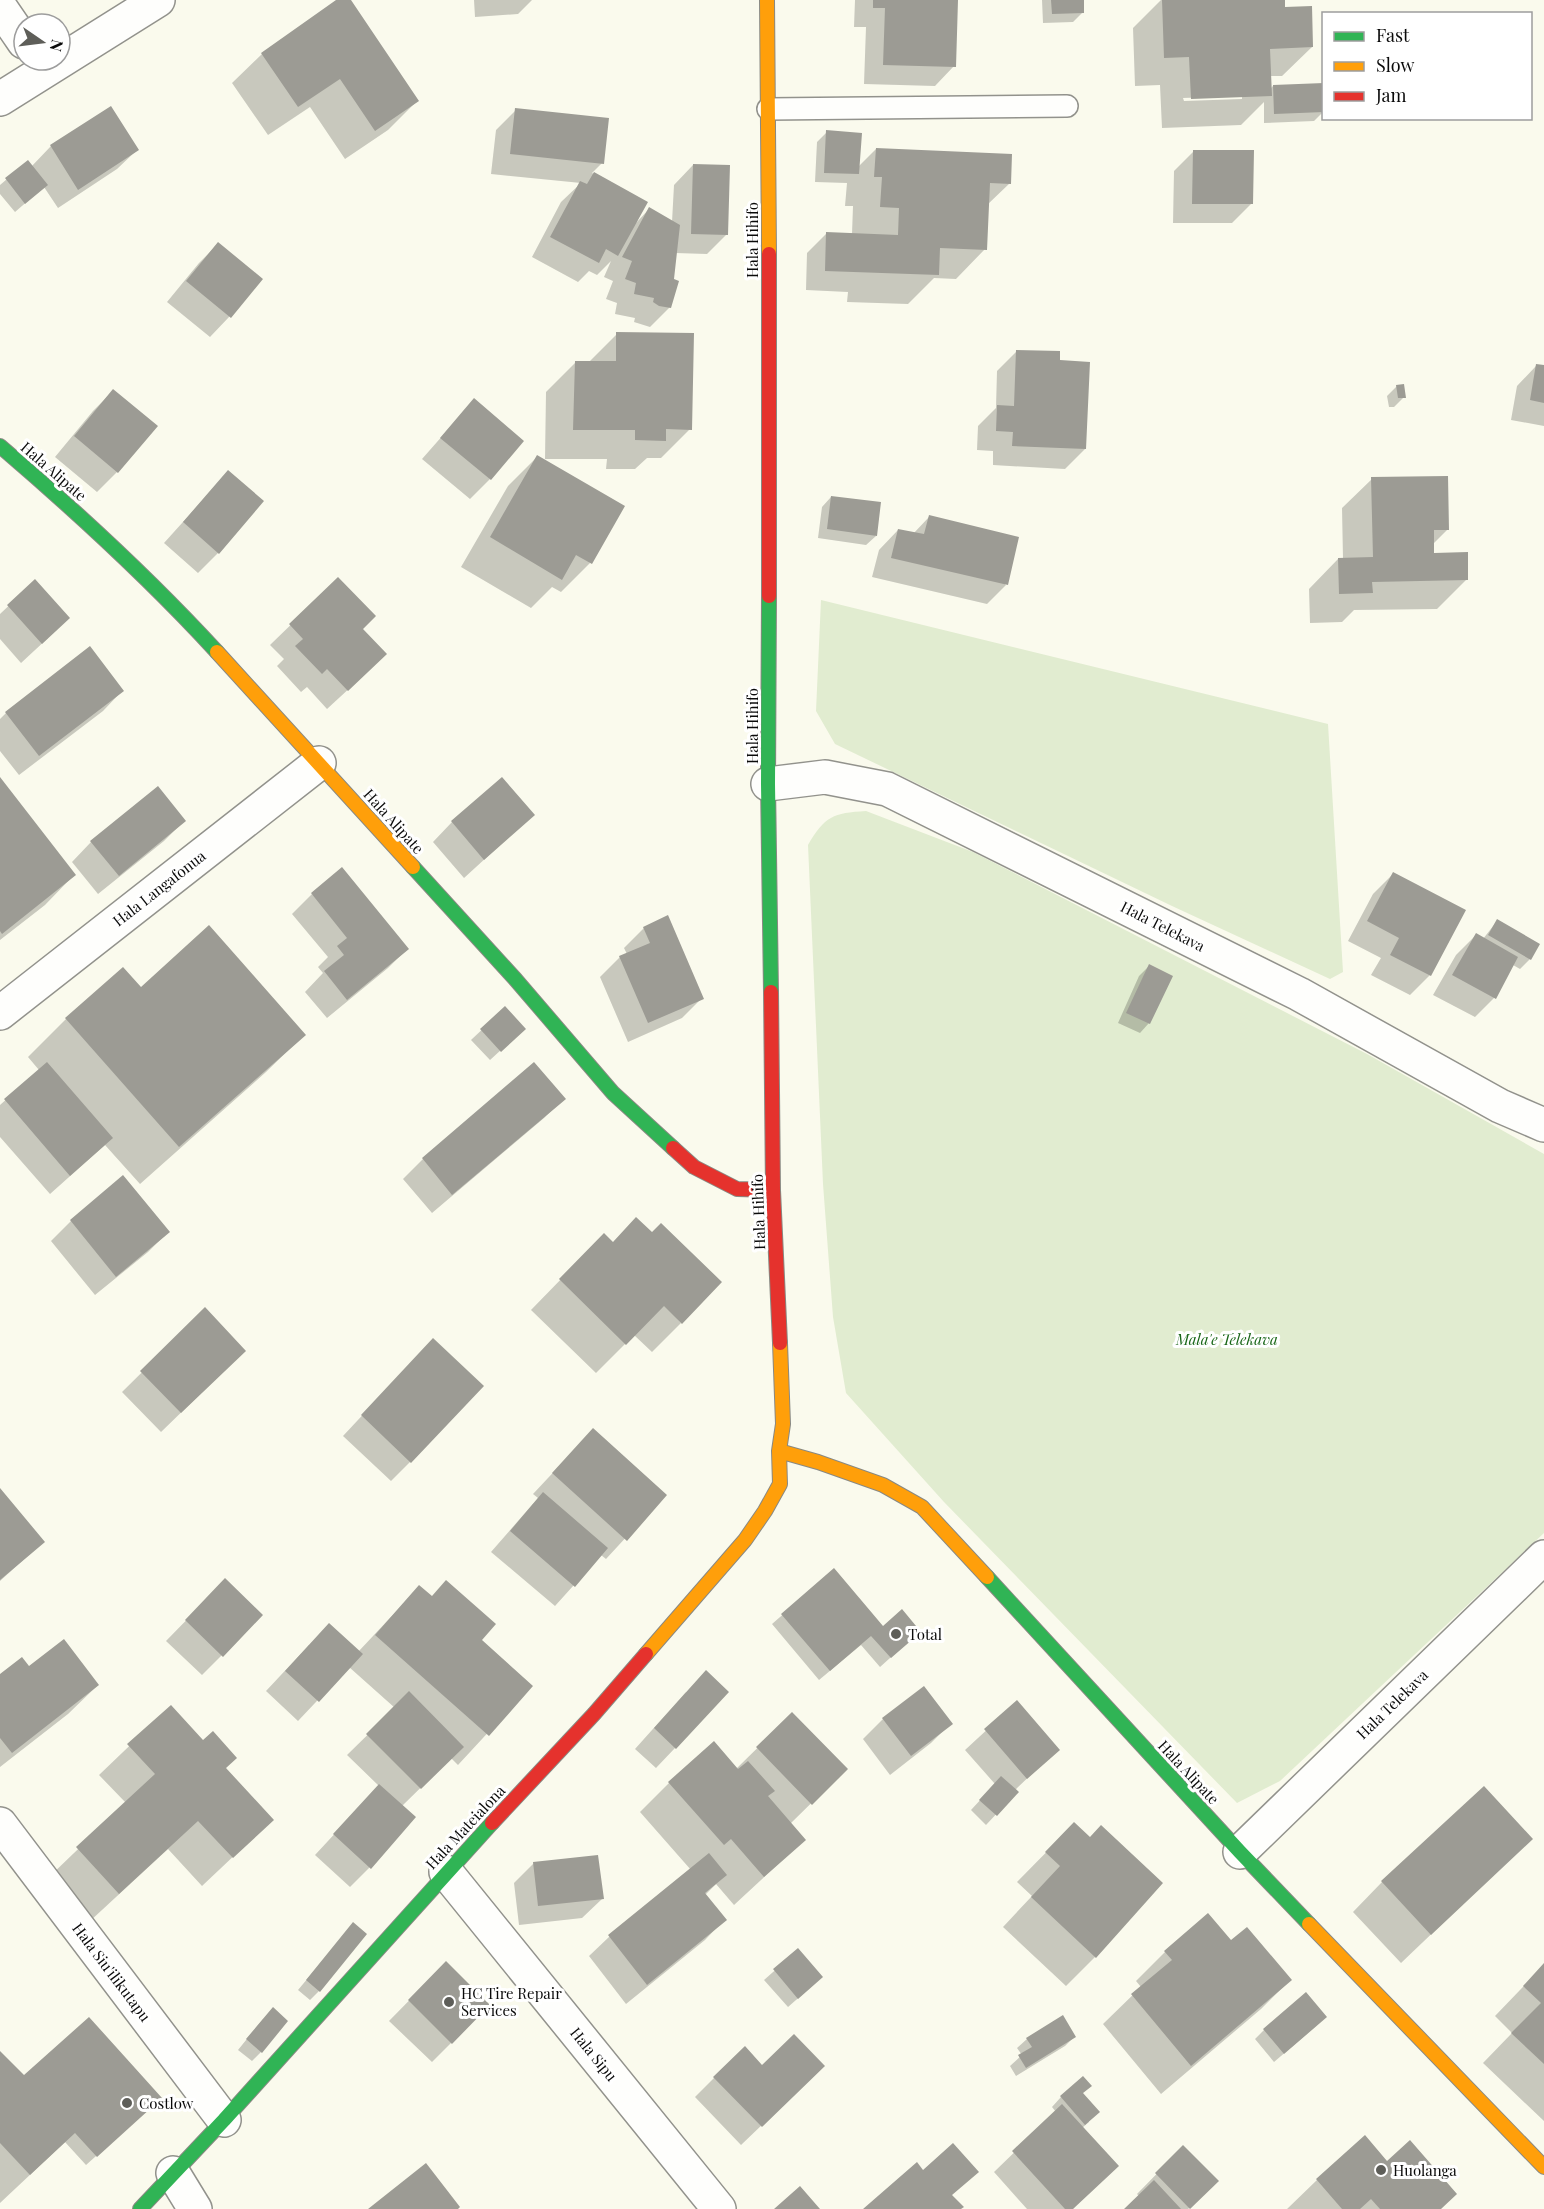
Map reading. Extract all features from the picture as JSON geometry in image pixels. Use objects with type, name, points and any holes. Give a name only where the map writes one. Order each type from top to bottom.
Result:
[{"type":"main road","name":"Hala Hihifo","points":[[767,0],[770,399],[768,784],[773,1190],[783,1424],[779,1451]]},
{"type":"main road","name":"Hala Alipate","points":[[0,446],[46,485],[170,601],[516,980],[613,1094],[694,1167],[737,1189],[773,1190]]},
{"type":"main road","name":"Hala Alipate","points":[[779,1451],[883,1485],[922,1507],[1240,1852],[1544,2167]]},
{"type":"main road","name":"Hala Mateialona","points":[[140,2209],[224,2120],[446,1872],[594,1714],[745,1539],[765,1511],[780,1484],[779,1451]]},
{"type":"street","points":[[72,48],[158,0]]},
{"type":"street","points":[[0,7],[12,24]]},
{"type":"street","points":[[0,99],[33,72]]},
{"type":"street","name":"Hala Langafonua","points":[[0,1013],[319,763]]},
{"type":"street","name":"Hala Telekava","points":[[768,784],[825,777],[887,789],[1299,994],[1500,1106],[1544,1125]]},
{"type":"street","name":"Hala Telekava","points":[[1240,1852],[1544,1557]]},
{"type":"street","name":"Hala Siu'ilikutapu","points":[[0,1824],[224,2120]]},
{"type":"street","name":"Hala Sipu","points":[[446,1872],[719,2209]]},
{"type":"street","points":[[173,2174],[195,2209]]},
{"type":"lane","points":[[768,109],[1067,106]]},
{"type":"green space","points":[[821,600],[1328,724],[1343,972],[1330,979],[1172,906],[835,744],[816,711]]},
{"type":"green space","name":"Mala'e Telekava","points":[[866,811],[973,852],[1367,1054],[1544,1154],[1544,1533],[1280,1781],[1237,1803],[944,1502],[846,1393],[833,1317],[823,1184],[808,845],[825,822],[831,818],[845,813]]},
{"type":"building","points":[[336,0],[351,0],[419,101],[375,131],[340,79],[298,107],[261,53]]},
{"type":"building","points":[[873,0],[958,0],[956,67],[883,65],[885,8],[873,8]]},
{"type":"building","points":[[1051,0],[1084,0],[1084,13],[1052,14]]},
{"type":"building","points":[[1162,0],[1285,0],[1285,7],[1312,6],[1313,47],[1270,49],[1272,96],[1191,99],[1189,57],[1164,58]]},
{"type":"building","points":[[1322,83],[1322,112],[1274,114],[1273,85]]},
{"type":"building","points":[[111,106],[139,150],[78,190],[50,145]]},
{"type":"building","points":[[515,108],[609,118],[604,164],[510,154]]},
{"type":"building","points":[[826,130],[862,133],[859,174],[824,173]]},
{"type":"building","points":[[876,148],[1012,154],[1011,184],[990,183],[987,250],[940,248],[939,275],[825,271],[826,232],[898,235],[899,208],[880,207],[882,177],[874,177]]},
{"type":"building","points":[[1193,150],[1254,150],[1253,204],[1192,204]]},
{"type":"building","points":[[28,160],[48,185],[25,204],[5,178]]},
{"type":"building","points":[[693,164],[730,165],[728,235],[691,234]]},
{"type":"building","points":[[594,172],[648,202],[618,256],[606,249],[599,263],[550,237],[580,181],[587,184]]},
{"type":"building","points":[[649,207],[680,225],[674,279],[679,281],[671,308],[659,306],[653,302],[654,298],[634,294],[636,283],[625,279],[632,261],[622,257]]},
{"type":"building","points":[[218,242],[263,279],[231,318],[186,281]]},
{"type":"building","points":[[616,332],[694,333],[692,430],[666,429],[666,441],[635,440],[635,430],[573,430],[575,361],[616,361]]},
{"type":"building","points":[[1016,350],[1060,351],[1060,360],[1090,362],[1086,449],[1012,446],[1013,432],[996,431],[997,405],[1014,406]]},
{"type":"building","points":[[1536,364],[1544,365],[1544,403],[1530,400]]},
{"type":"building","points":[[1404,384],[1406,398],[1398,398],[1396,385]]},
{"type":"building","points":[[113,389],[158,426],[118,473],[74,436]]},
{"type":"building","points":[[474,398],[524,441],[491,480],[440,438]]},
{"type":"building","points":[[537,455],[625,506],[592,564],[576,555],[562,580],[490,537]]},
{"type":"building","points":[[228,470],[264,501],[219,554],[183,522]]},
{"type":"building","points":[[1448,476],[1449,530],[1434,530],[1434,553],[1468,552],[1468,580],[1372,582],[1373,593],[1339,594],[1338,558],[1373,557],[1371,477]]},
{"type":"building","points":[[831,496],[881,502],[877,536],[827,529]]},
{"type":"building","points":[[929,515],[1019,537],[1008,585],[891,558],[898,529],[924,534]]},
{"type":"building","points":[[338,577],[376,616],[363,629],[387,654],[348,691],[327,669],[322,674],[295,646],[303,639],[289,624]]},
{"type":"building","points":[[35,579],[70,618],[42,644],[7,605]]},
{"type":"building","points":[[90,646],[124,691],[39,756],[5,712]]},
{"type":"building","points":[[0,777],[76,875],[2,934],[0,931]]},
{"type":"building","points":[[502,777],[535,815],[484,860],[451,821]]},
{"type":"building","points":[[158,786],[186,821],[119,876],[90,841]]},
{"type":"building","points":[[342,867],[409,949],[347,1000],[324,971],[344,955],[337,946],[347,938],[311,893]]},
{"type":"building","points":[[1393,872],[1466,910],[1431,976],[1390,955],[1399,938],[1367,921]]},
{"type":"building","points":[[668,915],[704,999],[648,1023],[619,956],[650,943],[643,927]]},
{"type":"building","points":[[1497,919],[1540,944],[1531,960],[1488,935]]},
{"type":"building","points":[[209,925],[306,1035],[179,1147],[65,1018],[123,967],[141,987]]},
{"type":"building","points":[[1476,933],[1518,957],[1496,999],[1452,975]]},
{"type":"building","points":[[1149,964],[1173,976],[1150,1024],[1126,1013]]},
{"type":"building","points":[[505,1006],[526,1029],[501,1052],[480,1029]]},
{"type":"building","points":[[47,1062],[113,1138],[70,1176],[4,1099]]},
{"type":"building","points":[[534,1062],[566,1099],[452,1195],[422,1158]]},
{"type":"building","points":[[123,1175],[170,1232],[116,1277],[70,1220]]},
{"type":"building","points":[[636,1217],[652,1232],[661,1223],[722,1282],[682,1324],[664,1306],[626,1345],[559,1279],[604,1233],[613,1242]]},
{"type":"building","points":[[205,1307],[246,1351],[181,1413],[140,1371]]},
{"type":"building","points":[[433,1338],[484,1386],[411,1463],[361,1415]]},
{"type":"building","points":[[593,1428],[667,1495],[627,1541],[552,1473]]},
{"type":"building","points":[[0,1488],[45,1542],[0,1580]]},
{"type":"building","points":[[543,1492],[608,1548],[575,1587],[510,1531]]},
{"type":"building","points":[[834,1568],[883,1626],[902,1609],[921,1632],[891,1658],[871,1636],[830,1671],[781,1614]]},
{"type":"building","points":[[225,1578],[263,1615],[223,1657],[185,1620]]},
{"type":"building","points":[[446,1580],[496,1624],[482,1640],[533,1686],[489,1736],[375,1635],[419,1585],[432,1596]]},
{"type":"building","points":[[329,1623],[363,1654],[319,1702],[285,1671]]},
{"type":"building","points":[[64,1639],[99,1685],[12,1753],[0,1738],[0,1674],[22,1657],[29,1666]]},
{"type":"building","points":[[706,1670],[729,1692],[676,1749],[654,1728]]},
{"type":"building","points":[[924,1686],[953,1724],[911,1756],[882,1718]]},
{"type":"building","points":[[409,1691],[464,1747],[421,1789],[366,1734]]},
{"type":"building","points":[[1017,1700],[1060,1750],[1027,1779],[984,1729]]},
{"type":"building","points":[[171,1705],[203,1740],[213,1731],[237,1758],[226,1768],[274,1820],[233,1858],[198,1821],[119,1894],[76,1847],[155,1774],[127,1744]]},
{"type":"building","points":[[792,1712],[848,1769],[812,1805],[756,1747]]},
{"type":"building","points":[[714,1741],[738,1769],[748,1761],[775,1791],[768,1796],[806,1840],[764,1877],[731,1839],[724,1845],[668,1782]]},
{"type":"building","points":[[1001,1776],[1019,1792],[997,1816],[979,1800]]},
{"type":"building","points":[[379,1784],[416,1817],[371,1869],[333,1834]]},
{"type":"building","points":[[1484,1786],[1533,1839],[1431,1935],[1381,1881]]},
{"type":"building","points":[[1074,1822],[1090,1837],[1101,1825],[1163,1883],[1096,1958],[1031,1897],[1060,1866],[1045,1852]]},
{"type":"building","points":[[709,1853],[727,1875],[705,1893],[727,1920],[647,1985],[608,1935]]},
{"type":"building","points":[[598,1855],[604,1899],[538,1906],[533,1862]]},
{"type":"building","points":[[1208,1913],[1231,1940],[1247,1927],[1292,1980],[1191,2066],[1131,1994],[1172,1960],[1164,1951]]},
{"type":"building","points":[[353,1922],[367,1934],[320,1992],[306,1980]]},
{"type":"building","points":[[798,1948],[823,1977],[798,1999],[773,1969]]},
{"type":"building","name":"HC Tire Repair Services","points":[[446,1961],[490,2005],[452,2044],[408,2000]]},
{"type":"building","points":[[1544,1963],[1544,2064],[1511,2033],[1541,2003],[1523,1986]]},
{"type":"building","points":[[1306,1992],[1327,2017],[1284,2054],[1263,2029]]},
{"type":"building","points":[[273,2007],[288,2021],[262,2053],[246,2039]]},
{"type":"building","points":[[1063,2015],[1076,2037],[1026,2068],[1018,2055],[1032,2047],[1026,2038]]},
{"type":"building","points":[[89,2017],[162,2098],[97,2157],[75,2133],[30,2175],[0,2143],[0,2051],[24,2075]]},
{"type":"building","points":[[794,2034],[825,2066],[762,2127],[713,2077],[745,2046],[762,2065]]},
{"type":"building","points":[[1083,2076],[1092,2086],[1083,2093],[1100,2112],[1085,2125],[1060,2096]]},
{"type":"building","points":[[1062,2104],[1119,2166],[1073,2209],[1065,2209],[1012,2151]]},
{"type":"building","name":"Huolanga","points":[[1365,2135],[1387,2161],[1410,2140],[1457,2194],[1441,2209],[1380,2209],[1371,2199],[1360,2209],[1342,2209],[1316,2179]]},
{"type":"building","points":[[953,2143],[979,2172],[952,2195],[964,2207],[961,2209],[863,2209],[917,2162],[923,2170]]},
{"type":"building","points":[[1183,2145],[1219,2181],[1190,2209],[1155,2173]]},
{"type":"building","points":[[426,2163],[460,2207],[458,2209],[368,2209]]},
{"type":"building","points":[[1154,2180],[1181,2209],[1124,2209]]},
{"type":"building","points":[[800,2186],[820,2209],[774,2209]]},
{"type":"traffic: fast","points":[[0,446],[112,546],[217,652]]},
{"type":"traffic: fast","points":[[769,596],[768,784],[771,992]]},
{"type":"traffic: fast","points":[[413,867],[516,980],[613,1093],[673,1148]]},
{"type":"traffic: fast","points":[[987,1577],[1309,1924]]},
{"type":"traffic: fast","points":[[140,2209],[224,2120],[492,1823]]},
{"type":"traffic: slow","points":[[767,0],[769,254]]},
{"type":"traffic: slow","points":[[217,652],[413,867]]},
{"type":"traffic: slow","points":[[646,1654],[745,1540],[780,1484],[779,1451],[783,1424],[780,1343]]},
{"type":"traffic: slow","points":[[779,1451],[883,1485],[922,1507],[987,1577]]},
{"type":"traffic: slow","points":[[1309,1924],[1544,2167]]},
{"type":"traffic: jam","points":[[769,254],[769,596]]},
{"type":"traffic: jam","points":[[771,992],[773,1190],[780,1343]]},
{"type":"traffic: jam","points":[[673,1148],[694,1167],[737,1189],[773,1190]]},
{"type":"traffic: jam","points":[[492,1823],[594,1714],[646,1654]]},
{"type":"place","name":"Total","points":[[896,1634]]},
{"type":"place","name":"HC Tire Repair Services","points":[[449,2002]]},
{"type":"place","name":"Costlow","points":[[127,2103]]},
{"type":"place","name":"Huolanga","points":[[1381,2170]]}]
